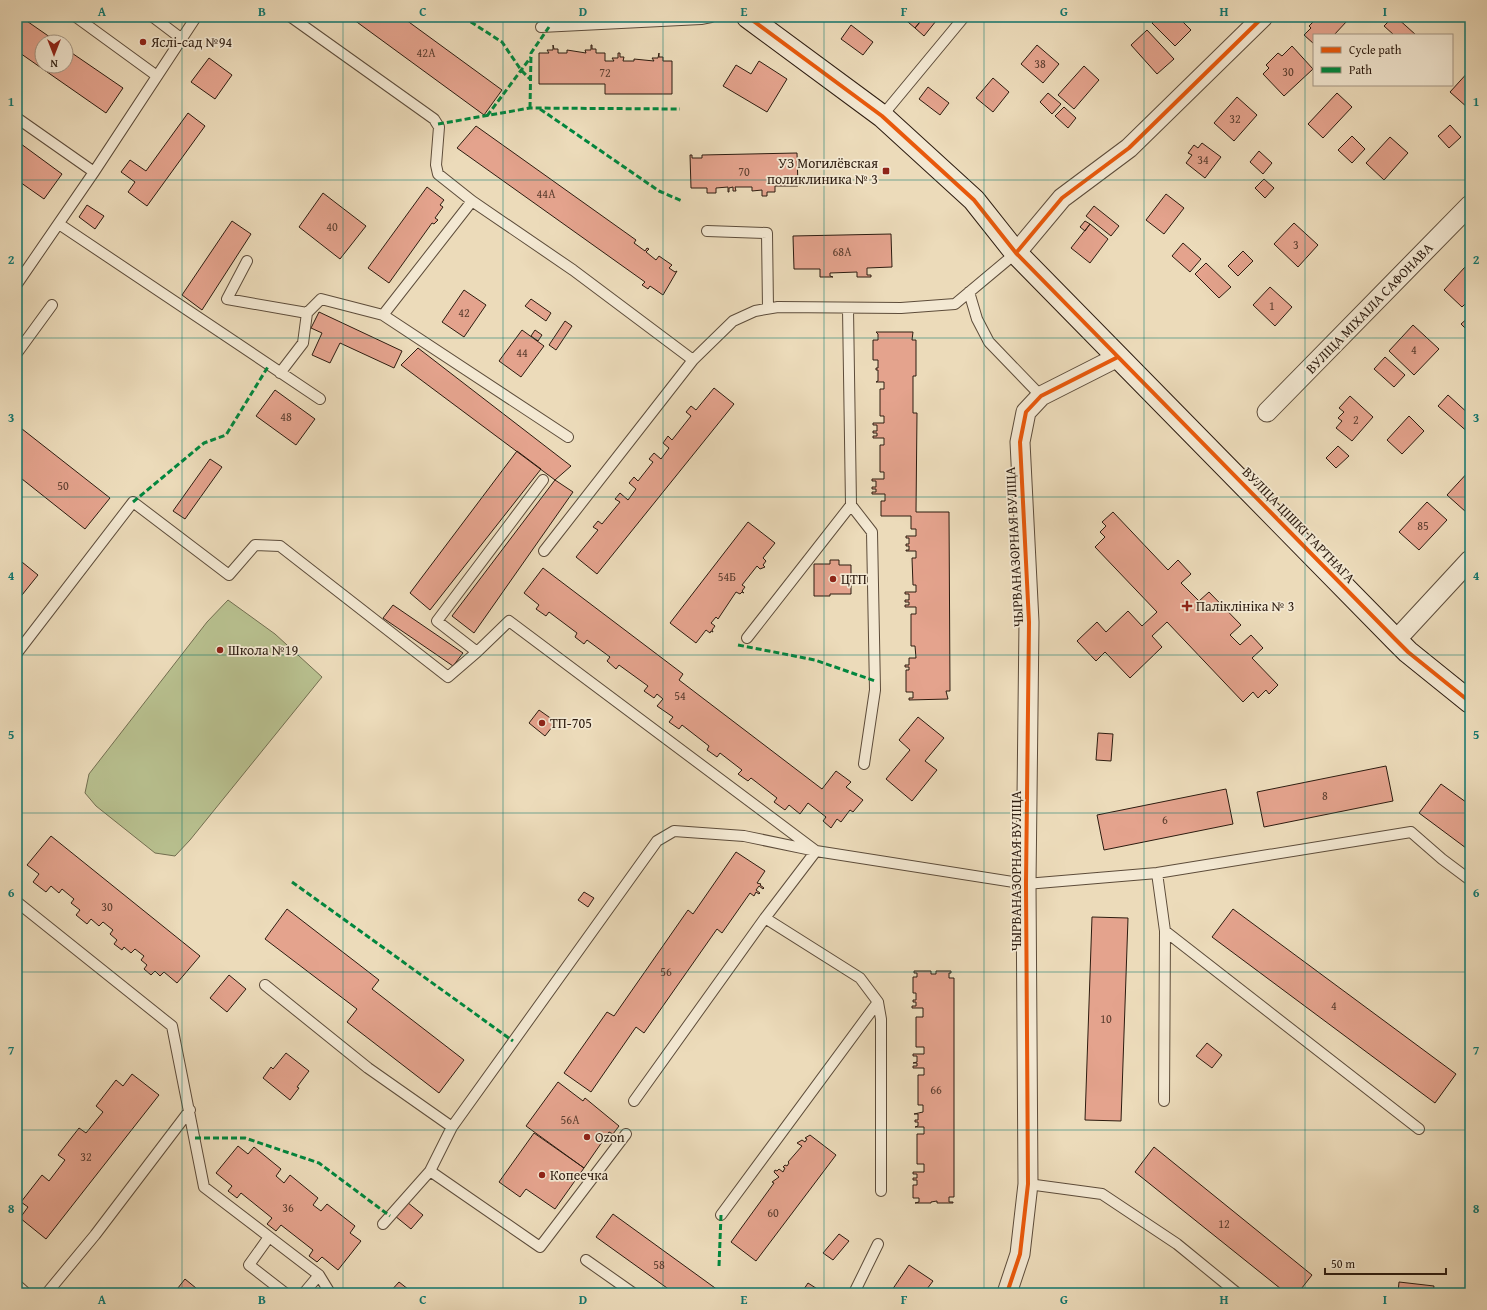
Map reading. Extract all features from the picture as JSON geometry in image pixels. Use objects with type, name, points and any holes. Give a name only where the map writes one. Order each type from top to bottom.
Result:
[{"type":"street","points":[[748,17],[882,116],[974,200],[1016,252],[1118,357]]},
{"type":"street","points":[[1016,252],[1062,198],[1129,148],[1263,17]]},
{"type":"street","name":"ВУЛІЦА МІХАІЛА САФОНАВА","points":[[1267,412],[1470,204]]},
{"type":"street","name":"ЧЫРВАНАЗОРНАЯ ВУЛІЦА","points":[[1007,1293],[1020,1254],[1028,1184],[1026,884],[1029,622],[1020,442],[1026,412],[1041,396],[1118,357]]},
{"type":"street","name":"ВУЛІЦА ЦІШКІ ГАРТНАГА","points":[[1118,357],[1408,652],[1470,702]]},
{"type":"street","points":[[1396,640],[1470,560]]},
{"type":"lane","points":[[76,17],[157,76]]},
{"type":"lane","points":[[153,17],[182,39]]},
{"type":"lane","points":[[17,284],[94,172],[196,17]]},
{"type":"lane","points":[[291,17],[434,119],[439,127],[436,171],[472,201],[573,270],[693,360]]},
{"type":"lane","points":[[541,27],[701,19],[712,17]]},
{"type":"lane","points":[[882,116],[964,17]]},
{"type":"lane","points":[[17,118],[94,172]]},
{"type":"lane","points":[[383,315],[472,201]]},
{"type":"lane","points":[[59,224],[320,399]]},
{"type":"lane","points":[[707,231],[767,233],[768,308]]},
{"type":"lane","points":[[544,551],[693,360],[733,321],[755,311],[768,308],[796,307],[848,309],[941,306],[955,304],[1016,252]]},
{"type":"lane","points":[[247,261],[227,299],[307,313]]},
{"type":"lane","points":[[969,292],[977,319],[988,342],[1041,396]]},
{"type":"lane","points":[[280,373],[303,343],[307,313],[321,299],[383,315],[568,437]]},
{"type":"lane","points":[[17,353],[52,305]]},
{"type":"lane","points":[[848,309],[851,505],[872,532],[875,690],[864,764]]},
{"type":"lane","points":[[477,652],[437,621],[543,480]]},
{"type":"lane","points":[[17,653],[133,502],[228,575],[255,545],[280,546],[448,677],[509,621],[816,851]]},
{"type":"lane","points":[[747,638],[851,505]]},
{"type":"lane","points":[[383,1224],[430,1171],[452,1127],[657,842],[674,831],[744,836],[816,851],[1026,884],[1157,873],[1411,832],[1442,859],[1470,880]]},
{"type":"lane","points":[[634,1101],[765,918],[816,851]]},
{"type":"lane","points":[[1157,873],[1165,931],[1164,1101]]},
{"type":"lane","points":[[17,902],[172,1026],[190,1110],[204,1187],[319,1276],[330,1293]]},
{"type":"lane","points":[[765,918],[860,978],[878,1002],[881,1019],[881,1191]]},
{"type":"lane","points":[[1165,931],[1419,1129]]},
{"type":"lane","points":[[265,985],[362,1063],[452,1127]]},
{"type":"lane","points":[[721,1215],[878,1002]]},
{"type":"lane","points":[[47,1293],[95,1235],[190,1110]]},
{"type":"lane","points":[[430,1171],[540,1247],[626,1134]]},
{"type":"lane","points":[[1028,1184],[1102,1194],[1177,1244],[1237,1293]]},
{"type":"lane","points":[[269,1237],[249,1265],[285,1293]]},
{"type":"lane","points":[[854,1293],[878,1244]]},
{"type":"lane","points":[[586,1260],[633,1293]]},
{"type":"lane","points":[[304,1293],[319,1276]]},
{"type":"lane","points":[[17,1285],[26,1293]]},
{"type":"green space","points":[[228,600],[275,634],[322,677],[190,840],[175,856],[155,853],[96,806],[85,793],[89,774],[207,622]]},
{"type":"building","points":[[17,17],[21,17],[45,34],[34,34],[34,63],[17,51]]},
{"type":"building","points":[[350,17],[402,17],[502,90],[484,115]]},
{"type":"building","points":[[902,17],[924,17],[915,28]]},
{"type":"building","points":[[924,17],[931,17],[936,21],[924,36],[915,28]]},
{"type":"building","points":[[1158,17],[1178,17],[1191,30],[1175,46],[1152,23]]},
{"type":"building","points":[[1318,17],[1343,17],[1347,21],[1335,34],[1313,34],[1313,43],[1304,35],[1311,28],[1309,26]]},
{"type":"building","points":[[1393,17],[1396,17],[1415,34],[1393,34],[1384,26]]},
{"type":"building","points":[[851,25],[873,42],[863,55],[841,39]]},
{"type":"building","points":[[1147,30],[1174,59],[1157,74],[1131,45]]},
{"type":"building","points":[[553,45],[554,49],[558,49],[558,53],[567,53],[567,50],[586,53],[585,50],[591,50],[592,45],[592,49],[596,49],[596,53],[605,53],[605,61],[614,61],[612,58],[618,58],[618,53],[620,53],[620,57],[624,57],[623,61],[634,61],[634,59],[654,61],[652,58],[658,58],[659,53],[659,57],[663,57],[663,61],[672,61],[672,94],[605,94],[605,84],[539,84],[539,53],[549,53],[547,50],[553,50]]},
{"type":"building","points":[[1037,45],[1059,64],[1043,83],[1021,64]]},
{"type":"building","points":[[1292,46],[1313,69],[1284,96],[1263,74],[1269,68],[1266,65],[1278,53],[1282,56]]},
{"type":"building","points":[[74,54],[123,88],[106,113],[50,74],[74,74]]},
{"type":"building","points":[[209,58],[232,75],[215,99],[191,82]]},
{"type":"building","points":[[759,61],[787,79],[767,112],[723,86],[736,65],[751,74]]},
{"type":"building","points":[[1084,66],[1099,80],[1074,109],[1058,95]]},
{"type":"building","points":[[1470,70],[1470,105],[1468,108],[1450,92]]},
{"type":"building","points":[[993,78],[1009,92],[993,112],[976,98]]},
{"type":"building","points":[[928,87],[949,103],[940,115],[919,99]]},
{"type":"building","points":[[1048,93],[1061,104],[1052,114],[1040,102]]},
{"type":"building","points":[[1337,93],[1352,107],[1323,138],[1308,124]]},
{"type":"building","points":[[1237,97],[1257,115],[1234,141],[1214,123]]},
{"type":"building","points":[[1064,107],[1076,118],[1068,128],[1055,116]]},
{"type":"building","points":[[188,113],[205,126],[147,206],[128,192],[135,182],[121,172],[130,160],[146,171]]},
{"type":"building","points":[[1450,125],[1461,137],[1449,148],[1438,136]]},
{"type":"building","points":[[476,126],[636,240],[634,243],[645,251],[647,248],[649,249],[646,252],[656,260],[659,256],[672,265],[669,268],[675,272],[677,271],[663,295],[650,286],[648,289],[642,285],[645,282],[457,148]]},
{"type":"building","points":[[1352,136],[1365,149],[1352,163],[1338,150]]},
{"type":"building","points":[[1390,137],[1408,153],[1384,180],[1366,163]]},
{"type":"building","points":[[17,141],[62,174],[44,199],[17,180]]},
{"type":"building","points":[[1202,143],[1221,157],[1205,178],[1186,163],[1192,155],[1188,153],[1194,145],[1198,148]]},
{"type":"building","points":[[1259,151],[1272,163],[1263,174],[1250,162]]},
{"type":"building","points":[[797,153],[798,186],[775,186],[775,192],[767,192],[767,196],[762,196],[762,190],[752,191],[752,187],[735,187],[736,191],[733,191],[733,187],[729,188],[729,192],[728,187],[716,188],[716,193],[707,193],[707,188],[691,188],[690,155],[692,155],[692,158],[702,158],[702,155]]},
{"type":"building","points":[[1264,179],[1274,188],[1265,198],[1255,188]]},
{"type":"building","points":[[427,187],[444,200],[440,205],[443,207],[435,218],[438,220],[434,224],[432,223],[389,283],[368,268]]},
{"type":"building","points":[[323,193],[366,226],[340,259],[299,227]]},
{"type":"building","points":[[1166,194],[1184,208],[1164,234],[1146,220]]},
{"type":"building","points":[[87,205],[104,216],[95,229],[79,217]]},
{"type":"building","points":[[1094,206],[1119,226],[1111,236],[1086,216]]},
{"type":"building","points":[[232,221],[251,234],[202,310],[182,295]]},
{"type":"building","points":[[1085,221],[1090,224],[1085,231],[1080,227]]},
{"type":"building","points":[[1294,223],[1318,245],[1298,267],[1274,244]]},
{"type":"building","points":[[1090,224],[1108,239],[1090,263],[1071,248]]},
{"type":"building","points":[[891,234],[892,267],[867,268],[867,275],[871,275],[871,277],[857,277],[857,272],[830,273],[830,276],[833,277],[820,277],[820,269],[794,269],[793,236]]},
{"type":"building","points":[[1183,243],[1201,259],[1190,272],[1172,256]]},
{"type":"building","points":[[1243,251],[1253,261],[1238,276],[1228,266]]},
{"type":"building","points":[[1206,263],[1231,287],[1219,298],[1195,274]]},
{"type":"building","points":[[1465,267],[1470,271],[1470,299],[1462,307],[1444,290]]},
{"type":"building","points":[[1270,287],[1292,307],[1275,326],[1253,305]]},
{"type":"building","points":[[464,290],[486,305],[464,337],[442,322]]},
{"type":"building","points":[[531,299],[551,313],[546,321],[525,306]]},
{"type":"building","points":[[319,312],[402,351],[394,368],[340,343],[330,363],[312,355],[322,333],[311,328]]},
{"type":"building","points":[[1470,316],[1470,333],[1461,324]]},
{"type":"building","points":[[565,321],[572,326],[556,350],[549,345]]},
{"type":"building","points":[[1413,325],[1439,349],[1414,375],[1389,351]]},
{"type":"building","points":[[522,330],[544,346],[521,377],[499,361]]},
{"type":"building","points":[[535,330],[542,335],[538,341],[531,336]]},
{"type":"building","points":[[876,332],[913,332],[912,340],[916,340],[916,376],[913,376],[913,413],[917,413],[916,512],[949,512],[950,691],[946,691],[948,699],[909,700],[909,698],[913,698],[913,692],[906,692],[906,670],[909,670],[909,667],[905,667],[905,665],[909,665],[909,658],[916,658],[915,646],[911,646],[911,614],[916,614],[916,607],[905,607],[905,605],[909,605],[909,602],[905,602],[905,600],[909,600],[909,594],[905,594],[905,592],[916,592],[916,585],[913,585],[912,558],[916,558],[916,551],[906,551],[909,550],[909,546],[906,546],[906,544],[909,544],[909,538],[906,538],[906,536],[916,536],[916,529],[911,529],[911,516],[881,516],[881,501],[885,501],[885,494],[872,494],[872,492],[876,492],[876,489],[872,489],[872,487],[876,487],[876,481],[872,481],[872,479],[884,479],[884,472],[880,472],[880,445],[884,445],[884,438],[873,438],[873,436],[877,436],[877,433],[873,433],[873,431],[877,431],[877,425],[873,425],[873,423],[884,423],[884,416],[880,416],[880,389],[884,389],[884,382],[876,382],[878,381],[878,370],[876,370],[876,368],[878,368],[878,360],[873,360],[873,340],[878,340],[878,334]]},
{"type":"building","points":[[418,348],[571,466],[555,480],[401,365]]},
{"type":"building","points":[[1385,357],[1405,375],[1394,387],[1374,369]]},
{"type":"building","points":[[714,388],[734,404],[597,574],[576,557],[598,530],[593,527],[598,521],[602,524],[620,502],[615,499],[620,493],[628,500],[636,489],[629,483],[634,477],[638,481],[653,462],[649,459],[654,453],[661,459],[669,448],[663,443],[668,436],[672,440],[691,416],[686,412],[691,406],[696,410]]},
{"type":"building","points":[[275,390],[315,419],[296,445],[256,416]]},
{"type":"building","points":[[1448,395],[1470,415],[1470,434],[1438,406]]},
{"type":"building","points":[[1350,396],[1373,417],[1352,441],[1336,428],[1342,421],[1338,418],[1344,412],[1339,408]]},
{"type":"building","points":[[1409,416],[1424,431],[1402,454],[1387,440]]},
{"type":"building","points":[[17,425],[110,498],[85,529],[17,475]]},
{"type":"building","points":[[1338,446],[1349,456],[1336,468],[1326,458]]},
{"type":"building","points":[[517,451],[541,469],[430,610],[410,593]]},
{"type":"building","points":[[210,459],[222,467],[185,519],[173,511]]},
{"type":"building","points":[[1470,470],[1470,508],[1466,512],[1447,495]]},
{"type":"building","points":[[555,480],[573,492],[474,633],[452,616]]},
{"type":"building","points":[[1427,502],[1447,520],[1419,550],[1399,532]]},
{"type":"building","name":"Паліклініка № 3","points":[[1113,512],[1168,570],[1178,560],[1191,574],[1181,583],[1199,601],[1209,592],[1241,625],[1230,635],[1240,645],[1251,635],[1263,648],[1252,658],[1278,685],[1269,694],[1266,690],[1258,698],[1253,692],[1243,702],[1167,622],[1152,636],[1162,647],[1130,678],[1105,652],[1096,661],[1077,641],[1097,622],[1106,632],[1128,611],[1142,626],[1157,612],[1095,547],[1105,537],[1100,532],[1106,526],[1102,522]]},
{"type":"building","points":[[748,522],[775,543],[763,558],[766,561],[763,565],[765,567],[760,569],[757,566],[742,585],[745,587],[742,591],[744,593],[742,592],[740,594],[736,592],[718,619],[716,617],[711,623],[715,626],[712,630],[713,632],[711,631],[710,633],[706,630],[696,643],[670,623]]},
{"type":"building","points":[[17,558],[38,575],[18,600],[17,599]]},
{"type":"building","name":"ЦТП","points":[[830,560],[839,560],[839,565],[851,565],[851,594],[814,596],[814,564],[830,564]]},
{"type":"building","points":[[543,568],[683,674],[679,680],[822,789],[836,771],[851,782],[846,787],[863,800],[853,812],[850,810],[841,822],[837,819],[831,828],[823,821],[826,817],[808,803],[800,814],[789,805],[785,810],[774,802],[777,798],[751,778],[748,781],[738,774],[742,770],[720,753],[717,757],[707,750],[709,746],[682,725],[679,729],[669,722],[673,717],[657,706],[663,699],[657,694],[654,698],[644,691],[648,686],[619,665],[616,669],[607,661],[610,657],[587,640],[584,644],[575,637],[577,633],[549,612],[546,616],[536,609],[539,605],[524,593]]},
{"type":"building","points":[[393,605],[463,653],[453,666],[383,618]]},
{"type":"building","name":"ТП-705","points":[[539,710],[556,722],[545,736],[529,723]]},
{"type":"building","points":[[918,717],[944,738],[925,761],[937,770],[912,801],[886,779],[910,750],[899,740]]},
{"type":"building","points":[[1098,733],[1113,734],[1111,761],[1096,760]]},
{"type":"building","points":[[1386,766],[1393,801],[1264,827],[1257,792]]},
{"type":"building","points":[[1441,784],[1470,805],[1470,851],[1419,813]]},
{"type":"building","points":[[1226,789],[1233,824],[1104,850],[1097,815]]},
{"type":"building","points":[[51,836],[200,956],[177,983],[164,972],[160,976],[155,971],[151,975],[144,969],[147,965],[141,960],[144,956],[135,949],[131,953],[124,947],[122,950],[114,944],[117,940],[110,934],[113,930],[103,922],[99,926],[91,919],[87,924],[76,915],[80,910],[71,903],[74,899],[62,889],[59,893],[51,886],[46,892],[33,882],[39,874],[27,865]]},
{"type":"building","points":[[736,852],[765,871],[757,883],[761,884],[760,885],[764,888],[763,889],[759,886],[756,890],[760,893],[759,894],[756,892],[754,896],[750,893],[722,933],[717,929],[644,1033],[636,1027],[591,1092],[564,1073],[607,1012],[614,1016],[688,910],[693,914]]},
{"type":"building","points":[[584,892],[594,898],[588,907],[578,900]]},
{"type":"building","points":[[287,909],[379,980],[372,989],[464,1060],[439,1093],[347,1022],[357,1009],[265,939]]},
{"type":"building","points":[[1233,909],[1456,1074],[1435,1103],[1212,937]]},
{"type":"building","points":[[1092,917],[1128,918],[1121,1121],[1085,1120]]},
{"type":"building","points":[[914,971],[931,971],[931,974],[936,974],[936,971],[951,971],[951,973],[949,973],[949,978],[954,978],[954,1197],[949,1197],[949,1202],[953,1203],[937,1203],[937,1201],[931,1203],[915,1203],[919,1202],[919,1198],[913,1198],[913,1185],[917,1185],[917,1180],[913,1180],[913,1178],[917,1178],[917,1174],[913,1174],[913,1172],[924,1172],[924,1164],[917,1164],[917,1134],[924,1134],[924,1127],[915,1127],[918,1126],[918,1122],[915,1122],[915,1120],[918,1120],[918,1114],[914,1114],[923,1112],[923,1105],[918,1105],[918,1075],[924,1075],[924,1068],[913,1068],[913,1066],[917,1066],[917,1063],[913,1063],[917,1062],[917,1056],[913,1056],[913,1054],[924,1054],[924,1047],[916,1047],[916,1017],[923,1017],[923,1008],[912,1008],[912,1006],[916,1006],[916,1002],[913,1002],[913,1000],[916,1000],[916,993],[913,993],[913,977],[917,977],[917,973],[914,973]]},
{"type":"building","points":[[229,975],[246,989],[227,1012],[210,998]]},
{"type":"building","points":[[1207,1043],[1222,1055],[1212,1068],[1196,1056]]},
{"type":"building","points":[[286,1053],[309,1071],[297,1087],[299,1088],[290,1100],[263,1078],[271,1067],[273,1069]]},
{"type":"building","points":[[132,1074],[159,1095],[46,1239],[20,1218],[28,1207],[21,1202],[42,1175],[49,1181],[65,1160],[58,1155],[79,1128],[86,1133],[103,1112],[96,1106],[116,1080],[123,1086]]},
{"type":"building","points":[[558,1082],[583,1101],[585,1098],[619,1126],[613,1134],[609,1132],[584,1168],[526,1126]]},
{"type":"building","name":"Копеечка","points":[[534,1133],[584,1168],[555,1209],[526,1189],[520,1197],[499,1182]]},
{"type":"building","points":[[810,1135],[836,1155],[756,1261],[731,1242],[774,1183],[772,1182],[779,1177],[774,1172],[775,1170],[777,1171],[779,1169],[783,1172],[785,1168],[783,1167],[785,1165],[787,1166],[789,1163],[788,1162],[802,1146],[797,1143],[802,1140],[805,1142],[807,1139],[805,1138]]},
{"type":"building","points":[[238,1146],[248,1154],[254,1147],[281,1169],[276,1176],[284,1183],[290,1175],[318,1198],[313,1205],[321,1211],[327,1204],[355,1226],[350,1233],[361,1241],[338,1270],[322,1257],[317,1262],[309,1256],[313,1250],[281,1225],[276,1231],[267,1224],[272,1218],[241,1193],[237,1198],[228,1191],[232,1186],[216,1173]]},
{"type":"building","points":[[1154,1147],[1312,1275],[1298,1293],[1286,1293],[1135,1172]]},
{"type":"building","points":[[407,1202],[423,1215],[411,1229],[395,1216]]},
{"type":"building","points":[[613,1214],[722,1293],[674,1293],[596,1237]]},
{"type":"building","points":[[839,1234],[849,1241],[833,1260],[823,1253]]},
{"type":"building","points":[[909,1265],[933,1281],[927,1289],[928,1293],[890,1293]]},
{"type":"building","points":[[185,1279],[202,1293],[174,1293]]},
{"type":"building","points":[[399,1282],[413,1293],[389,1293]]},
{"type":"building","points":[[1399,1282],[1434,1286],[1433,1293],[1398,1293]]},
{"type":"building","points":[[808,1283],[822,1292],[797,1293],[799,1290],[802,1292]]},
{"type":"marked path","points":[[463,17],[502,42],[521,70],[530,79]]},
{"type":"marked path","points":[[530,108],[531,53],[549,27]]},
{"type":"marked path","points":[[487,116],[531,57]]},
{"type":"marked path","points":[[438,124],[530,108],[680,109]]},
{"type":"marked path","points":[[540,109],[659,191],[682,201]]},
{"type":"marked path","points":[[133,502],[204,443],[226,435],[269,365]]},
{"type":"marked path","points":[[738,645],[815,660],[875,681]]},
{"type":"marked path","points":[[292,882],[513,1041]]},
{"type":"marked path","points":[[195,1138],[245,1138],[319,1163],[390,1216]]},
{"type":"marked path","points":[[719,1266],[721,1215]]},
{"type":"cycle path","points":[[748,17],[882,116],[974,200],[1016,253],[1396,640],[1408,652],[1470,702]]},
{"type":"cycle path","points":[[1016,253],[1062,198],[1129,148],[1263,17]]},
{"type":"cycle path","points":[[1007,1293],[1020,1254],[1028,1184],[1026,884],[1029,622],[1020,442],[1026,412],[1041,396],[1118,357]]},
{"type":"place","name":"Яслі-сад №94","points":[[143,42]]},
{"type":"place","name":"УЗ Могилёвская поликлиника № 3","points":[[886,171]]},
{"type":"place","name":"ЦТП","points":[[833,579]]},
{"type":"place","name":"Паліклініка № 3","points":[[1187,606]]},
{"type":"place","name":"Школа №19","points":[[220,650]]},
{"type":"place","name":"ТП-705","points":[[542,723]]},
{"type":"place","name":"Ozon","points":[[587,1137]]},
{"type":"place","name":"Копеечка","points":[[542,1175]]}]
